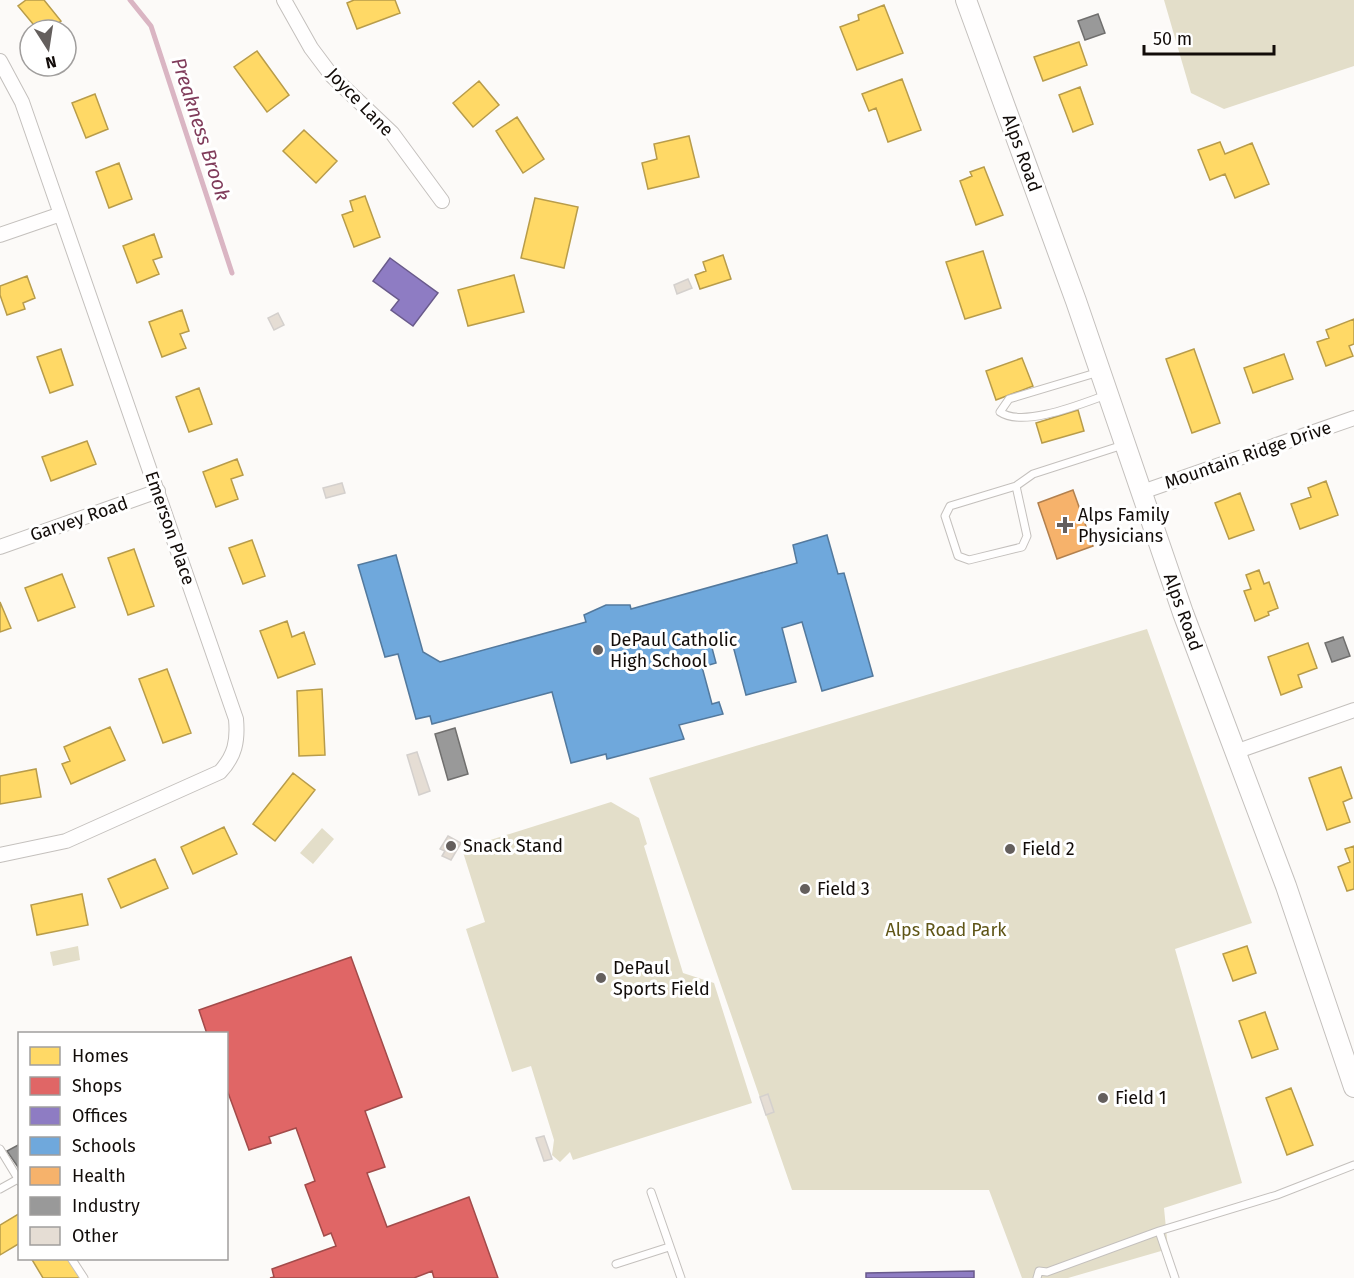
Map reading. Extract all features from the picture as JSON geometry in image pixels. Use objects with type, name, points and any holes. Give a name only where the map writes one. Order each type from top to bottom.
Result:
[{"type":"main road","name":"Alps Road","points":[[966,0],[1235,752],[1286,886],[1354,1087]]},
{"type":"street","name":"Joyce Lane","points":[[284,0],[311,48],[332,76],[392,133],[442,201]]},
{"type":"street","name":"Emerson Place","points":[[0,61],[22,102],[236,719],[235,750],[229,763],[220,772],[66,841],[0,855]]},
{"type":"street","points":[[0,235],[62,214]]},
{"type":"street","name":"Mountain Ridge Drive","points":[[1142,492],[1354,418]]},
{"type":"street","name":"Garvey Road","points":[[0,547],[158,491]]},
{"type":"street","points":[[1235,752],[1354,710]]},
{"type":"lane","points":[[1100,372],[1009,399],[1000,412],[1016,417],[1032,416],[1065,410],[1108,394]]},
{"type":"lane","points":[[1016,486],[1027,536],[1022,547],[969,560],[958,556],[945,516],[950,506],[1016,486],[1033,474],[1125,444]]},
{"type":"lane","points":[[0,1149],[18,1178]]},
{"type":"lane","points":[[1037,1278],[1039,1271],[1047,1272],[1159,1231],[1278,1195],[1354,1165]]},
{"type":"lane","points":[[0,1189],[18,1180]]},
{"type":"lane","points":[[651,1192],[681,1278]]},
{"type":"lane","points":[[1159,1231],[1175,1278]]},
{"type":"lane","points":[[616,1264],[669,1247]]},
{"type":"lane","points":[[72,1260],[84,1278]]},
{"type":"green space","points":[[1164,0],[1354,0],[1354,66],[1224,109],[1191,93]]},
{"type":"green space","name":"Alps Road Park","points":[[1147,629],[1252,923],[1175,949],[1242,1183],[1164,1208],[1168,1249],[1068,1278],[1022,1278],[989,1190],[792,1190],[649,778]]},
{"type":"green space","name":"DePaul Sports Field","points":[[611,802],[639,818],[647,844],[644,846],[683,973],[714,983],[752,1103],[573,1160],[570,1152],[560,1162],[552,1155],[554,1140],[531,1066],[512,1072],[466,929],[485,922],[462,849]]},
{"type":"green space","points":[[322,828],[334,839],[313,864],[300,853]]},
{"type":"green space","points":[[78,946],[80,960],[53,966],[50,952]]},
{"type":"building: Homes","points":[[26,0],[44,0],[59,18],[28,18],[18,6]]},
{"type":"building: Homes","points":[[354,0],[395,0],[400,13],[357,29],[347,3]]},
{"type":"building: Homes","points":[[884,5],[903,53],[857,70],[840,27],[859,20],[858,15]]},
{"type":"building: Homes","points":[[1079,42],[1087,65],[1043,81],[1034,57]]},
{"type":"building: Homes","points":[[257,51],[289,95],[267,112],[234,67]]},
{"type":"building: Homes","points":[[902,79],[921,130],[888,142],[876,108],[869,111],[862,94]]},
{"type":"building: Homes","points":[[479,81],[499,105],[473,127],[453,103]]},
{"type":"building: Homes","points":[[1080,87],[1093,124],[1073,132],[1059,95]]},
{"type":"building: Homes","points":[[95,94],[108,129],[86,138],[72,103]]},
{"type":"building: Homes","points":[[517,117],[544,159],[523,173],[496,131]]},
{"type":"building: Homes","points":[[304,130],[337,161],[316,183],[283,151]]},
{"type":"building: Homes","points":[[689,136],[699,177],[648,189],[642,163],[657,159],[654,144]]},
{"type":"building: Homes","points":[[1220,142],[1225,154],[1252,143],[1269,184],[1235,198],[1225,174],[1210,180],[1198,150]]},
{"type":"building: Homes","points":[[119,163],[132,199],[109,208],[96,172]]},
{"type":"building: Homes","points":[[984,167],[1003,215],[976,225],[960,181],[972,176],[970,172]]},
{"type":"building: Homes","points":[[365,196],[380,237],[354,247],[342,215],[353,211],[350,201]]},
{"type":"building: Homes","points":[[535,198],[578,207],[564,268],[521,258]]},
{"type":"building: Homes","points":[[154,234],[162,257],[153,260],[159,274],[137,283],[123,246]]},
{"type":"building: Homes","points":[[983,251],[1001,308],[965,319],[946,262]]},
{"type":"building: Homes","points":[[723,255],[731,279],[700,289],[695,275],[706,271],[703,262]]},
{"type":"building: Homes","points":[[514,275],[524,312],[468,326],[458,290]]},
{"type":"building: Homes","points":[[27,276],[35,298],[23,303],[25,309],[7,315],[0,295],[0,286]]},
{"type":"building: Homes","points":[[182,310],[189,331],[180,334],[186,348],[162,357],[149,322]]},
{"type":"building: Homes","points":[[1354,319],[1354,344],[1349,346],[1353,356],[1326,366],[1317,342],[1329,338],[1326,330]]},
{"type":"building: Homes","points":[[61,349],[73,385],[50,393],[37,357]]},
{"type":"building: Homes","points":[[1194,349],[1220,423],[1192,433],[1166,359]]},
{"type":"building: Homes","points":[[1284,354],[1293,379],[1253,393],[1244,368]]},
{"type":"building: Homes","points":[[1022,358],[1033,386],[996,400],[986,371]]},
{"type":"building: Homes","points":[[199,388],[212,424],[189,432],[176,397]]},
{"type":"building: Homes","points":[[1078,410],[1084,431],[1042,443],[1036,423]]},
{"type":"building: Homes","points":[[87,441],[96,464],[51,481],[42,457]]},
{"type":"building: Homes","points":[[237,459],[243,475],[231,479],[238,499],[216,507],[203,472]]},
{"type":"building: Homes","points":[[1326,481],[1338,515],[1300,529],[1291,504],[1311,497],[1308,488]]},
{"type":"building: Homes","points":[[1240,493],[1254,530],[1229,539],[1215,503]]},
{"type":"building: Homes","points":[[252,540],[265,576],[243,584],[229,548]]},
{"type":"building: Homes","points":[[134,549],[154,606],[128,615],[108,558]]},
{"type":"building: Homes","points":[[1259,570],[1264,584],[1269,582],[1278,608],[1255,621],[1244,591],[1251,589],[1246,575]]},
{"type":"building: Homes","points":[[62,574],[75,607],[38,621],[25,588]]},
{"type":"building: Homes","points":[[0,602],[11,628],[0,632]]},
{"type":"building: Homes","points":[[287,621],[292,637],[304,632],[315,664],[278,678],[260,631]]},
{"type":"building: Homes","points":[[1308,643],[1317,668],[1298,675],[1302,687],[1281,695],[1268,657]]},
{"type":"building: Homes","points":[[167,669],[191,733],[163,743],[139,679]]},
{"type":"building: Homes","points":[[322,689],[325,755],[299,756],[297,691]]},
{"type":"building: Homes","points":[[110,727],[125,760],[71,784],[62,764],[70,761],[64,747]]},
{"type":"building: Homes","points":[[1341,767],[1352,798],[1343,802],[1350,822],[1327,830],[1309,778]]},
{"type":"building: Homes","points":[[36,769],[41,797],[0,804],[0,776]]},
{"type":"building: Homes","points":[[293,773],[315,790],[275,841],[253,824]]},
{"type":"building: Homes","points":[[224,827],[237,854],[193,874],[181,847]]},
{"type":"building: Homes","points":[[1354,846],[1354,889],[1347,891],[1338,867],[1350,862],[1345,849]]},
{"type":"building: Homes","points":[[155,859],[168,888],[121,908],[108,879]]},
{"type":"building: Homes","points":[[82,894],[88,925],[37,935],[31,905]]},
{"type":"building: Homes","points":[[1247,946],[1256,973],[1233,981],[1223,954]]},
{"type":"building: Homes","points":[[1265,1012],[1278,1049],[1252,1058],[1239,1021]]},
{"type":"building: Homes","points":[[1291,1088],[1313,1145],[1287,1155],[1266,1098]]},
{"type":"building: Homes","points":[[18,1214],[18,1244],[0,1255],[0,1225]]},
{"type":"building: Homes","points":[[32,1260],[69,1260],[80,1278],[43,1278]]},
{"type":"building: Shops","points":[[351,957],[402,1097],[365,1111],[385,1167],[367,1173],[387,1227],[469,1197],[498,1278],[434,1278],[432,1271],[414,1278],[270,1278],[274,1277],[272,1269],[336,1246],[331,1233],[324,1236],[305,1185],[315,1181],[296,1128],[269,1137],[271,1143],[249,1150],[228,1092],[228,1032],[206,1032],[199,1010]]},
{"type":"building: Offices","points":[[390,258],[438,293],[413,326],[391,310],[399,300],[373,281]]},
{"type":"building: Offices","points":[[974,1271],[974,1278],[866,1278],[866,1273]]},
{"type":"building: Schools","name":"DePaul Catholic High School","points":[[827,535],[838,574],[844,573],[873,676],[822,691],[802,622],[782,628],[796,682],[746,695],[732,642],[712,648],[716,663],[702,667],[712,704],[719,702],[723,714],[679,725],[684,739],[607,759],[606,754],[571,763],[552,692],[432,724],[430,716],[416,719],[398,654],[385,657],[358,565],[396,555],[423,652],[440,662],[586,622],[584,615],[606,605],[630,605],[631,609],[797,563],[793,545]]},
{"type":"building: Health","name":"Alps Family Physicians","points":[[1073,490],[1093,546],[1057,559],[1038,503]]},
{"type":"building: Industry","points":[[1098,14],[1105,33],[1085,40],[1078,21]]},
{"type":"building: Industry","points":[[1343,637],[1350,656],[1332,662],[1325,643]]},
{"type":"building: Industry","points":[[455,728],[468,774],[448,780],[435,734]]},
{"type":"building: Industry","points":[[18,1145],[18,1167],[7,1151]]},
{"type":"building: Other","points":[[688,279],[692,288],[677,294],[674,285]]},
{"type":"building: Other","points":[[278,313],[284,325],[274,330],[268,318]]},
{"type":"building: Other","points":[[342,483],[345,493],[326,498],[323,488]]},
{"type":"building: Other","points":[[417,752],[430,791],[419,795],[407,755]]},
{"type":"building: Other","name":"Snack Stand","points":[[448,836],[461,843],[451,860],[442,856],[445,851],[440,849]]},
{"type":"building: Other","points":[[768,1094],[774,1112],[766,1115],[760,1097]]},
{"type":"building: Other","points":[[544,1136],[552,1159],[544,1161],[536,1138]]},
{"type":"waterway","name":"Preakness Brook","points":[[130,0],[151,26],[232,273]]},
{"type":"place","name":"Alps Family Physicians","points":[[1065,525]]},
{"type":"place","name":"DePaul Catholic High School","points":[[598,650]]},
{"type":"place","name":"Snack Stand","points":[[451,846]]},
{"type":"place","name":"Field 2","points":[[1010,849]]},
{"type":"place","name":"Field 3","points":[[805,889]]},
{"type":"place","name":"DePaul Sports Field","points":[[601,978]]},
{"type":"place","name":"Field 1","points":[[1103,1098]]}]
